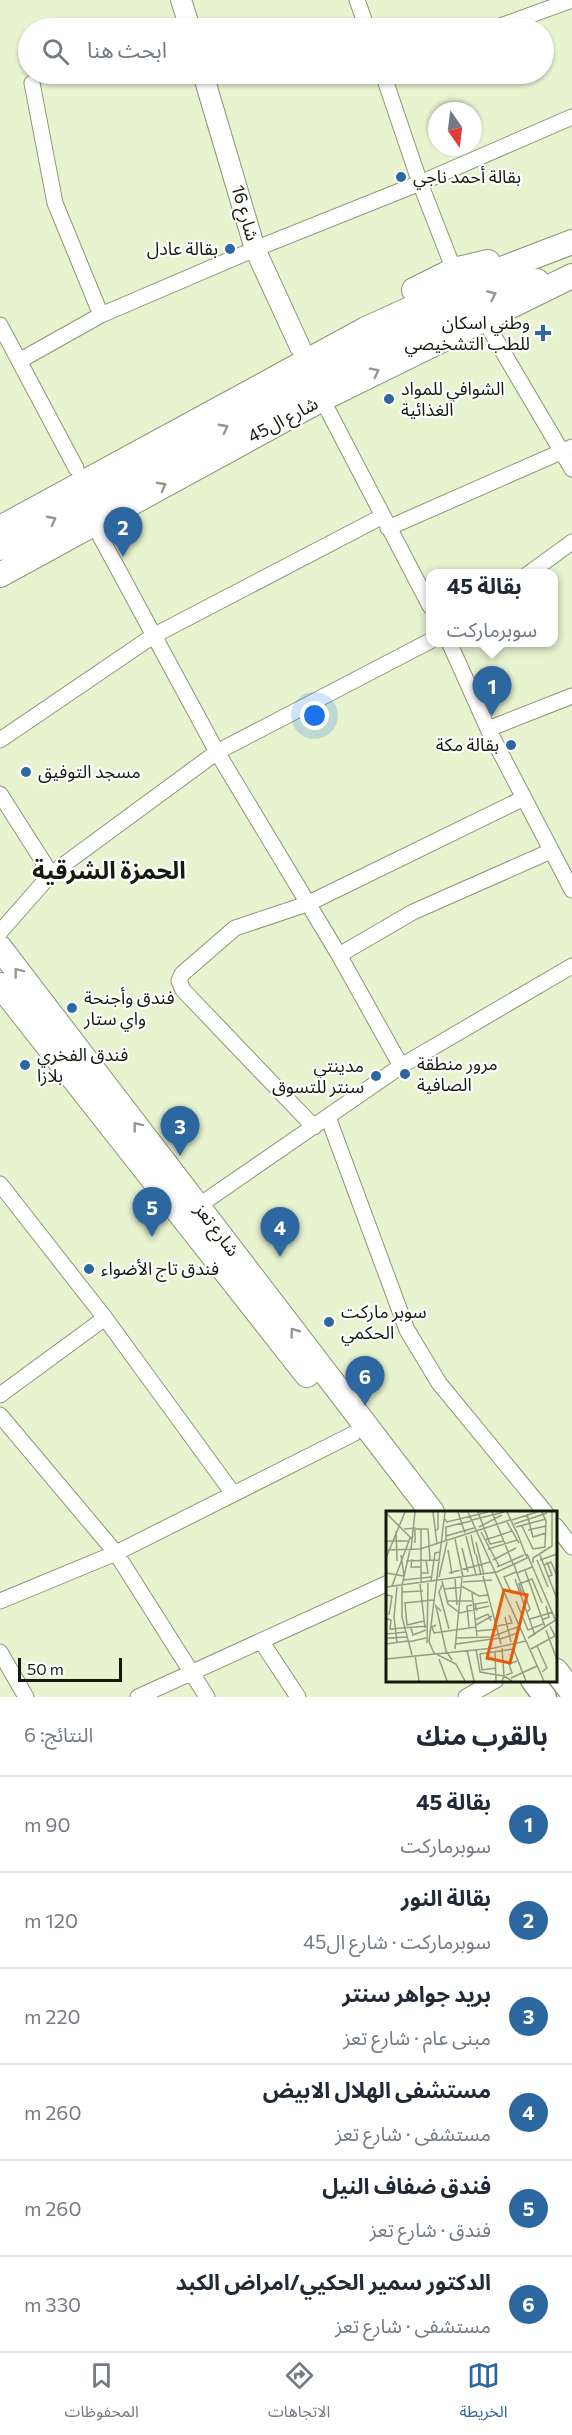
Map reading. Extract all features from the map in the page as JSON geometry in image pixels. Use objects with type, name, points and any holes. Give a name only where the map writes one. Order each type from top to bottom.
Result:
[{"type":"main road","points":[[0,510],[300,347],[454,270],[572,242]]},
{"type":"main road","points":[[0,528],[366,329],[478,278],[572,242]]},
{"type":"main road","name":"شارع ال45","points":[[0,575],[322,399],[572,274]]},
{"type":"main road","name":"شارع ال45","points":[[0,548],[379,346],[508,288],[572,274]]},
{"type":"main road","name":"شارع تعز","points":[[0,948],[190,1212],[411,1511]]},
{"type":"main road","name":"شارع تعز","points":[[0,985],[190,1212],[431,1511]]},
{"type":"main road","points":[[557,1658],[572,1677]]},
{"type":"main road","points":[[557,1673],[572,1692]]},
{"type":"main road","points":[[534,1682],[545,1697]]},
{"type":"main road","points":[[546,1682],[558,1697]]},
{"type":"street","points":[[181,0],[187,18]]},
{"type":"street","points":[[357,0],[363,18]]},
{"type":"street","points":[[522,18],[572,0]]},
{"type":"street","points":[[32,84],[55,203],[101,315]]},
{"type":"street","name":"شارع 16","points":[[206,84],[255,249],[300,347]]},
{"type":"street","points":[[391,84],[420,183],[454,270]]},
{"type":"street","points":[[19,361],[101,315],[255,249],[420,183],[572,117]]},
{"type":"street","points":[[483,318],[566,449],[572,469]]},
{"type":"street","points":[[0,324],[4,343],[19,361],[76,468]]},
{"type":"street","points":[[322,399],[426,598]]},
{"type":"street","points":[[0,740],[153,636],[386,522],[566,449]]},
{"type":"street","points":[[93,523],[217,752],[339,955],[401,1066]]},
{"type":"street","points":[[534,569],[572,542]]},
{"type":"street","points":[[0,932],[51,874],[217,752],[426,643]]},
{"type":"street","points":[[451,647],[488,729],[572,890]]},
{"type":"street","points":[[488,729],[572,696]]},
{"type":"street","points":[[0,794],[51,874]]},
{"type":"street","points":[[314,1127],[183,990],[179,981],[182,974],[235,928],[308,904],[524,798]]},
{"type":"street","points":[[339,955],[413,912],[551,851]]},
{"type":"street","points":[[190,1212],[401,1066],[572,966]]},
{"type":"street","points":[[328,1117],[407,1330],[439,1383],[544,1511]]},
{"type":"street","points":[[0,1184],[105,1318],[232,1492]]},
{"type":"street","points":[[0,1395],[105,1318]]},
{"type":"street","points":[[0,1415],[116,1553],[207,1697]]},
{"type":"street","points":[[0,1601],[116,1553],[232,1492],[353,1434]]},
{"type":"street","points":[[557,1528],[572,1547]]},
{"type":"street","points":[[138,1697],[386,1583]]},
{"type":"street","points":[[261,1641],[298,1697]]},
{"type":"street","points":[[0,1652],[26,1697]]},
{"type":"street","points":[[466,1697],[492,1682]]},
{"type":"place","name":"بقالة أحمد ناجي","points":[[401,177]]},
{"type":"place","name":"بقالة عادل","points":[[230,249]]},
{"type":"place","name":"وطني اسكان للطب التشخيصي","points":[[543,333]]},
{"type":"place","name":"الشوافي للمواد الغذائية","points":[[389,399]]},
{"type":"place","name":"بقالة النور","points":[[123,557]]},
{"type":"place","name":"بقالة 45","points":[[492,716]]},
{"type":"place","name":"بقالة مكة","points":[[511,745]]},
{"type":"place","name":"مسجد التوفيق","points":[[26,772]]},
{"type":"place","name":"فندق وأجنحة واي ستار","points":[[72,1008]]},
{"type":"place","name":"فندق الفخري بلازا","points":[[25,1065]]},
{"type":"place","name":"مرور منطقة الصافية","points":[[405,1074]]},
{"type":"place","name":"مدينتي سنتر للتسوق","points":[[376,1076]]},
{"type":"place","name":"بريد جواهر سنتر","points":[[180,1156]]},
{"type":"place","name":"فندق ضفاف النيل","points":[[152,1237]]},
{"type":"place","name":"مستشفى الهلال الابيض","points":[[280,1257]]},
{"type":"place","name":"فندق تاج الأضواء","points":[[89,1269]]},
{"type":"place","name":"سوبر ماركت الحكمي","points":[[329,1322]]},
{"type":"place","name":"الدكتور سمير الحكيي/امراض الكبد","points":[[365,1406]]},
{"type":"district","name":"الحمزة الشرقية","points":[[109,871]]}]
